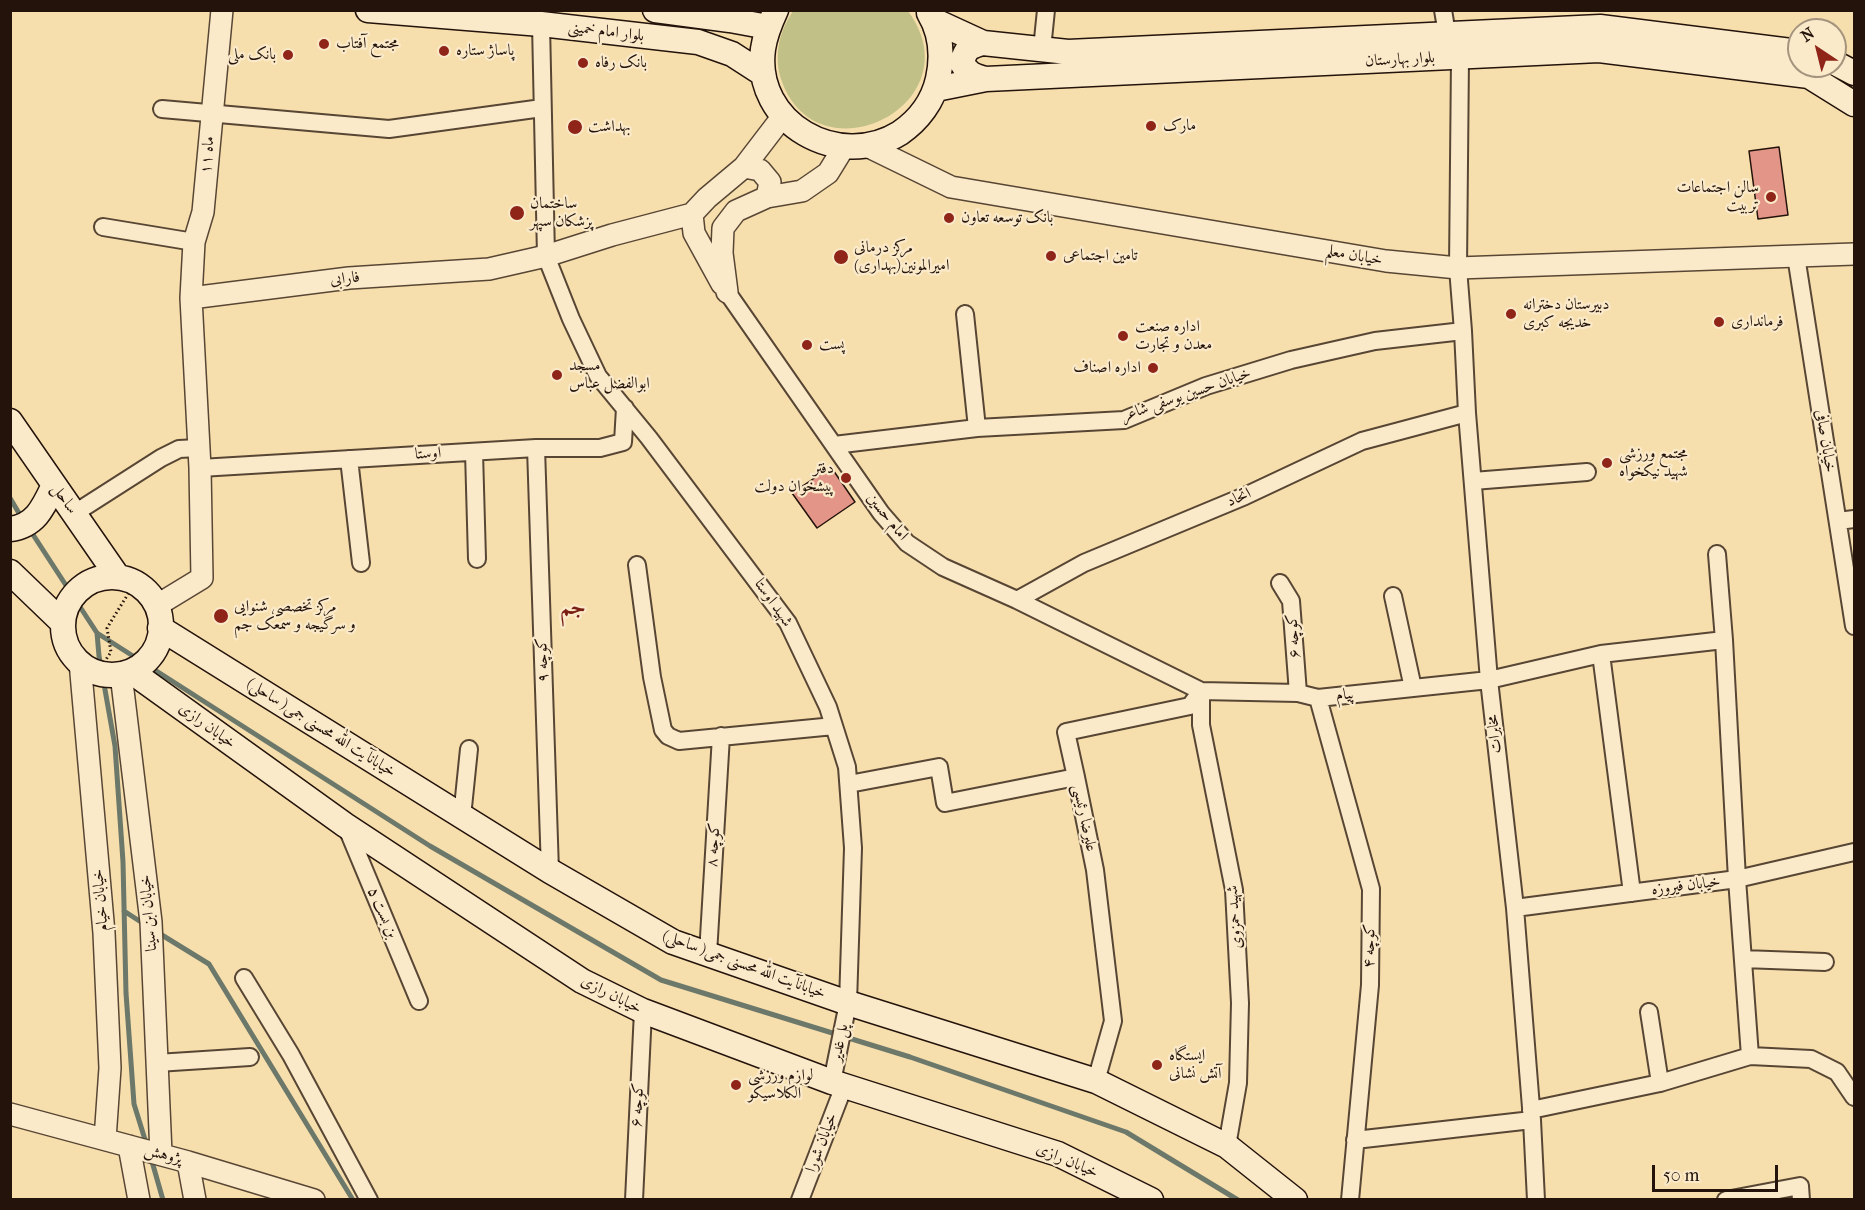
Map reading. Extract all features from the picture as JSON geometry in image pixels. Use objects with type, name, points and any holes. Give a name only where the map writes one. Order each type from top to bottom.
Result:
[{"type":"main road","name":"بلوار امام خمینی","points":[[368,10],[541,24],[698,42],[732,54],[764,74]]},
{"type":"main road","name":"بلوار امام خمینی","points":[[656,10],[730,20],[772,19]]},
{"type":"main road","points":[[772,19],[762,50],[764,74],[770,96],[783,116],[800,132],[821,142],[855,147],[890,139],[909,127],[925,110],[936,88],[941,66],[940,42],[930,15]]},
{"type":"main road","name":"بلوار بهارستان","points":[[930,15],[983,43],[1068,52],[1447,34],[1589,19],[1600,27],[1787,50]]},
{"type":"main road","points":[[983,43],[970,46],[964,54],[962,63],[967,72],[986,79]]},
{"type":"main road","name":"بلوار بهارستان","points":[[936,88],[986,79],[1599,50],[1809,76],[1854,104]]},
{"type":"main road","name":"ساحل","points":[[10,421],[54,485],[126,580],[144,589],[158,617]]},
{"type":"main road","points":[[10,529],[20,528],[33,520],[44,507],[54,485]]},
{"type":"main road","points":[[10,572],[63,623]]},
{"type":"main road","points":[[126,580],[104,578],[93,581],[76,593],[65,612],[63,623],[67,644],[104,669],[150,659],[157,648],[158,617]]},
{"type":"main road","name":"خیابانآیت الله محسنی جمی( ساحلی)","points":[[158,617],[462,817],[673,942],[848,1003],[1096,1081],[1227,1146],[1295,1200]]},
{"type":"main road","name":"خیابان رازی","points":[[104,669],[582,981],[643,1011],[838,1084],[1058,1154],[1151,1200]]},
{"type":"street","name":"ماه ۱۱","points":[[191,298],[194,242],[202,212],[222,10]]},
{"type":"street","points":[[1042,49],[1047,10]]},
{"type":"street","points":[[1443,10],[1447,34]]},
{"type":"street","points":[[541,24],[546,256]]},
{"type":"street","name":"مخابرات","points":[[1460,57],[1458,268],[1467,413],[1489,680],[1515,908],[1532,1115],[1536,1200]]},
{"type":"street","points":[[162,109],[389,129],[542,108]]},
{"type":"street","points":[[692,214],[707,198],[744,167],[783,116]]},
{"type":"street","points":[[726,292],[722,253],[723,228],[736,211],[768,197],[801,190],[828,173],[855,147]]},
{"type":"street","name":"خیابان معلم","points":[[855,147],[951,187],[1386,261],[1458,268],[1854,254]]},
{"type":"street","points":[[744,167],[760,170],[770,182],[768,197]]},
{"type":"street","name":"فارابی","points":[[191,298],[349,278],[489,269],[546,256],[612,235],[692,214]]},
{"type":"street","name":"امام حسین","points":[[692,214],[694,233],[726,292],[881,513],[907,543],[943,567],[1017,600],[1201,691]]},
{"type":"street","points":[[103,227],[194,242]]},
{"type":"street","name":"شهید اوستا","points":[[546,256],[571,319],[598,376],[733,547],[788,623],[828,707],[848,767],[853,848],[848,1003]]},
{"type":"street","name":"خیابان صافی","points":[[1796,256],[1846,520],[1854,626]]},
{"type":"street","points":[[158,617],[202,578],[191,298]]},
{"type":"street","points":[[964,314],[977,429]]},
{"type":"street","name":"خیابان حسین یوسفی شاعر","points":[[834,445],[977,429],[1124,420],[1206,386],[1291,360],[1375,342],[1463,331]]},
{"type":"street","name":"اوستا","points":[[75,513],[179,449],[199,458],[349,459],[536,448],[600,448],[623,442],[625,408]]},
{"type":"street","name":"اتحاد","points":[[1017,600],[1084,563],[1245,496],[1362,441],[1467,413]]},
{"type":"street","name":"کوچه ۹","points":[[536,448],[550,871]]},
{"type":"street","points":[[474,452],[477,558]]},
{"type":"street","points":[[349,459],[361,563]]},
{"type":"street","points":[[1473,481],[1587,472]]},
{"type":"street","points":[[1717,554],[1750,1056]]},
{"type":"street","points":[[637,565],[652,677],[663,730],[668,736],[679,741],[834,726]]},
{"type":"street","name":"کوچه ۶","points":[[1280,583],[1291,601],[1298,693]]},
{"type":"street","points":[[1394,596],[1413,688]]},
{"type":"street","name":"پیام","points":[[1201,691],[1298,693],[1318,698],[1489,680],[1601,654],[1724,640]]},
{"type":"street","points":[[1601,654],[1632,893]]},
{"type":"street","name":"خیابان ابن سینا","points":[[104,669],[151,922],[161,1154]]},
{"type":"street","name":"خیابان خیام","points":[[104,669],[104,933],[110,1068],[105,1139]]},
{"type":"street","points":[[1076,777],[1066,732],[1190,706],[1201,691]]},
{"type":"street","name":"شهید حمزوی","points":[[1201,691],[1201,725],[1234,890],[1240,1003],[1238,1083],[1227,1146]]},
{"type":"street","name":"کوچه ۴","points":[[1318,698],[1371,890],[1370,985],[1350,1200]]},
{"type":"street","name":"کوچه ۸","points":[[708,954],[721,736]]},
{"type":"street","points":[[462,817],[469,749]]},
{"type":"street","name":"علیرضا رئیسی","points":[[849,784],[939,767],[945,803],[1076,777],[1095,870],[1113,1021],[1096,1081]]},
{"type":"street","name":"بن بست ۵","points":[[345,825],[419,1001]]},
{"type":"street","name":"خیابان فیروزه","points":[[1515,908],[1737,879],[1854,852]]},
{"type":"street","points":[[1743,959],[1825,962]]},
{"type":"street","points":[[244,978],[291,1055],[369,1200]]},
{"type":"street","name":"پل غدیر","points":[[838,1084],[848,1003]]},
{"type":"street","name":"کوچه ۶","points":[[634,1200],[643,1011]]},
{"type":"street","points":[[1649,1012],[1660,1083]]},
{"type":"street","points":[[1355,1140],[1532,1115],[1660,1083],[1750,1056],[1811,1059],[1837,1072],[1854,1097]]},
{"type":"street","points":[[157,1063],[250,1057]]},
{"type":"street","name":"خیابان شورا","points":[[800,1200],[838,1084]]},
{"type":"street","name":"پژوهش","points":[[10,1114],[161,1154],[314,1200]]},
{"type":"street","points":[[129,1146],[140,1200]]},
{"type":"street","points":[[188,1162],[195,1200]]},
{"type":"street","points":[[1726,1200],[1800,1185],[1801,1200]]},
{"type":"path","points":[[104,669],[111,652],[107,628],[126,580]]},
{"type":"shaded area","points":[[794,10],[908,11],[924,45],[922,76],[907,102],[882,120],[853,128],[824,125],[798,108],[780,76],[778,67],[778,50],[782,33]]},
{"type":"building","name":"سالن اجتماعات تربیت","points":[[1779,147],[1788,215],[1758,219],[1749,151]]},
{"type":"building","points":[[831,467],[855,502],[817,528],[792,493]]},
{"type":"waterway","points":[[10,498],[23,520]]},
{"type":"waterway","points":[[30,530],[97,633],[430,846],[661,980],[910,1057],[1126,1132],[1238,1200]]},
{"type":"waterway","points":[[97,633],[115,746],[123,862],[126,993],[134,1104],[147,1146]]},
{"type":"waterway","points":[[124,911],[144,924]]},
{"type":"waterway","points":[[157,932],[209,964],[353,1200]]},
{"type":"waterway","points":[[151,1158],[163,1200]]},
{"type":"place","name":"مجتمع آفتاب","points":[[324,44]]},
{"type":"place","name":"پاساژ ستاره","points":[[444,51]]},
{"type":"place","name":"بانک ملی","points":[[288,55]]},
{"type":"place","name":"بانک رفاه","points":[[583,63]]},
{"type":"place","name":"مارک","points":[[1151,126]]},
{"type":"place","name":"بهداشت","points":[[575,127]]},
{"type":"place","name":"سالن اجتماعات تربیت","points":[[1771,197]]},
{"type":"place","name":"ساختمان پزشکان سپهر","points":[[517,213]]},
{"type":"place","name":"بانک توسعه تعاون","points":[[949,218]]},
{"type":"place","name":"تامین اجتماعی","points":[[1051,256]]},
{"type":"place","name":"مرکز درمانی امیرالمونین(بهداری)","points":[[841,257]]},
{"type":"place","name":"دبیرستان دخترانه خدیجه کبری","points":[[1511,314]]},
{"type":"place","name":"فرمانداری","points":[[1719,322]]},
{"type":"place","name":"اداره صنعت معدن و تجارت","points":[[1123,336]]},
{"type":"place","name":"پست","points":[[807,345]]},
{"type":"place","name":"اداره اصناف","points":[[1153,368]]},
{"type":"place","name":"مسجد ابوالفضل عباس","points":[[557,375]]},
{"type":"place","name":"مجتمع ورزشی شهید نیکخواه","points":[[1607,463]]},
{"type":"place","name":"دفتر پیشخوان دولت","points":[[846,478]]},
{"type":"place","name":"مرکز تخصصی شنوایی و سرگیجه و سمعک جم","points":[[221,616]]},
{"type":"place","name":"ایستگاه آتش نشانی","points":[[1157,1065]]},
{"type":"place","name":"لوازم ورزشی الکلاسیکو","points":[[736,1085]]},
{"type":"district","name":"جم","points":[[573,609]]}]
